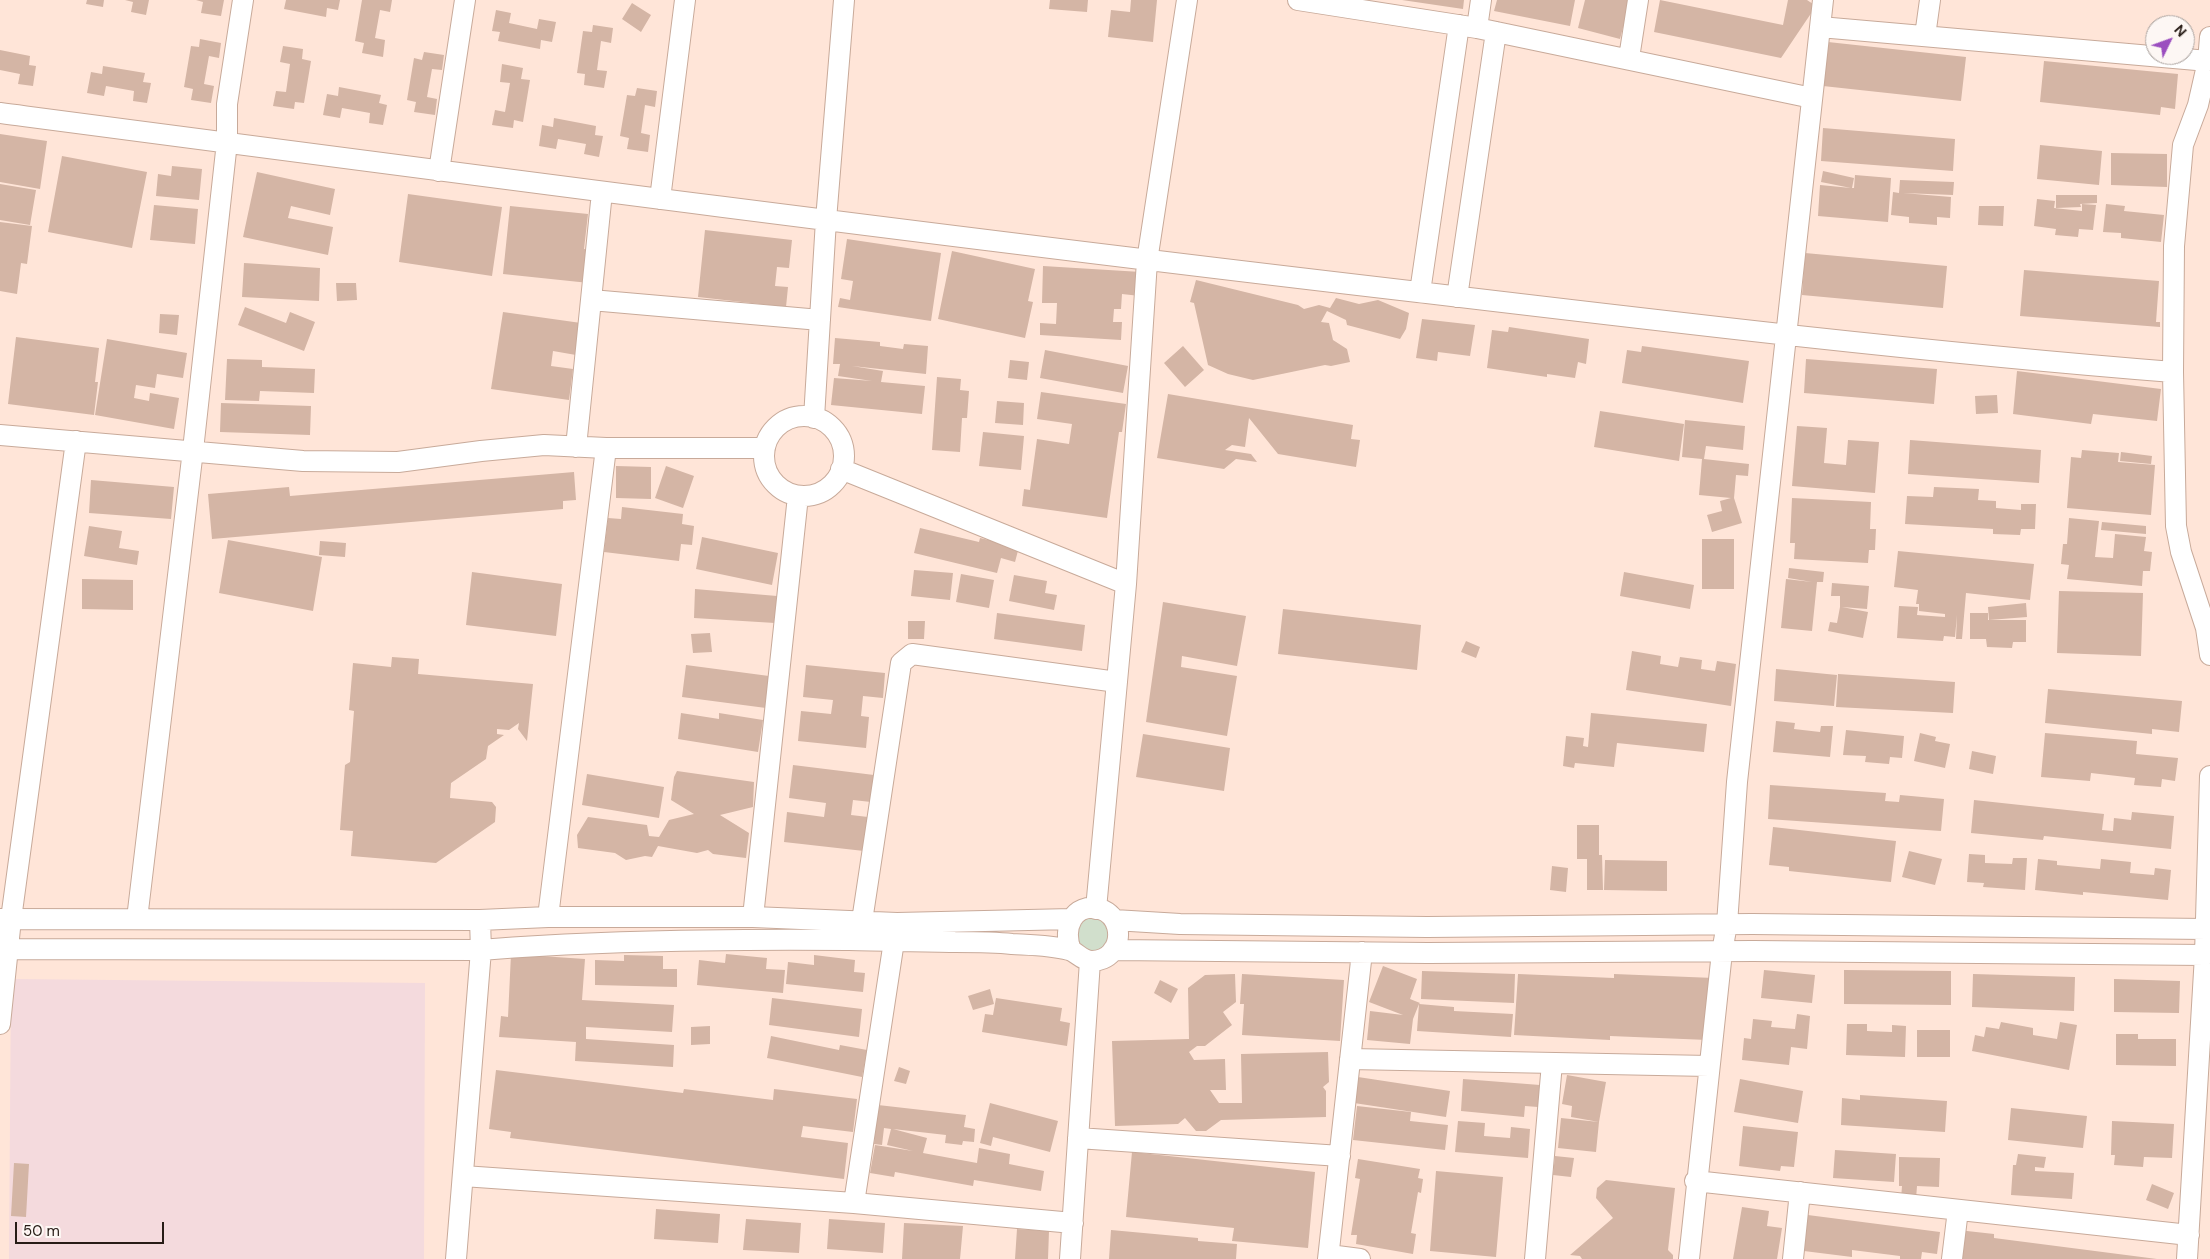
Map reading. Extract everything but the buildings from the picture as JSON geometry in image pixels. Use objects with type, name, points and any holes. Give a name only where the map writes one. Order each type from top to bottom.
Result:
[{"type":"street","points":[[137,919],[193,450],[227,142],[227,104],[242,0]]},
{"type":"street","points":[[439,171],[465,0]]},
{"type":"street","points":[[660,199],[685,0]]},
{"type":"street","points":[[814,418],[826,220],[844,0]]},
{"type":"street","points":[[1096,909],[1126,584],[1148,261],[1187,0]]},
{"type":"street","points":[[1298,0],[1468,26],[1629,58],[1812,98]]},
{"type":"street","points":[[1420,292],[1468,26],[1481,0]]},
{"type":"street","points":[[1629,58],[1638,0]]},
{"type":"street","points":[[1688,1259],[1708,1066],[1727,924],[1738,782],[1823,0]]},
{"type":"street","points":[[1925,36],[1930,0]]},
{"type":"street","points":[[1820,27],[2208,61]]},
{"type":"street","points":[[1457,297],[1496,32]]},
{"type":"street","points":[[2210,37],[2208,61],[2198,105],[2183,145],[2174,246],[2173,372],[2176,526],[2181,552],[2206,628],[2210,655]]},
{"type":"street","points":[[0,113],[1148,261],[1786,335],[2019,360],[2173,372]]},
{"type":"street","points":[[576,447],[602,192]]},
{"type":"street","points":[[591,300],[820,320]]},
{"type":"street","points":[[802,416],[814,418],[834,430],[839,439],[843,454],[841,469],[830,486],[822,492],[810,496],[798,496],[777,486],[769,476],[765,465],[765,448],[772,432],[780,424],[791,418],[802,416]]},
{"type":"street","points":[[0,435],[193,450],[303,461],[398,462],[535,446],[765,448]]},
{"type":"street","points":[[0,1024],[6,919],[76,441]]},
{"type":"street","points":[[548,917],[606,448]]},
{"type":"street","points":[[841,469],[1126,584]]},
{"type":"street","points":[[753,917],[798,496]]},
{"type":"street","points":[[862,921],[901,663],[912,654],[1117,682]]},
{"type":"street","points":[[2187,1259],[2205,955],[2210,776]]},
{"type":"street","points":[[1096,909],[1108,913],[1114,920],[1119,936],[1117,946],[1110,955],[1100,960],[1090,961],[1079,958],[1071,950],[1067,940],[1067,929],[1072,919],[1079,912],[1096,909]]},
{"type":"street","points":[[6,919],[480,920],[548,917],[753,917],[897,922],[1072,919]]},
{"type":"street","points":[[456,1259],[481,950],[480,920]]},
{"type":"street","points":[[1114,920],[1180,924],[1408,926],[1727,924],[2206,929]]},
{"type":"street","points":[[0,949],[481,950],[555,944],[798,940],[1009,943],[1071,950]]},
{"type":"street","points":[[854,1203],[894,941]]},
{"type":"street","points":[[1113,950],[2205,955]]},
{"type":"street","points":[[1360,1259],[1329,1257],[1362,952]]},
{"type":"street","points":[[1070,1259],[1090,961]]},
{"type":"street","points":[[1350,1059],[1708,1066]]},
{"type":"street","points":[[1535,1259],[1552,1063]]},
{"type":"street","points":[[1078,1138],[1340,1156]]},
{"type":"street","points":[[463,1176],[854,1203],[1072,1223]]},
{"type":"street","points":[[1695,1181],[2189,1235]]},
{"type":"street","points":[[1793,1259],[1800,1192]]},
{"type":"street","points":[[1952,1259],[1958,1210]]},
{"type":"shaded area","points":[[11,979],[425,983],[424,1259],[9,1259]]},
{"type":"green space","points":[[1098,915],[1113,930],[1099,955],[1075,947],[1075,923]]}]
